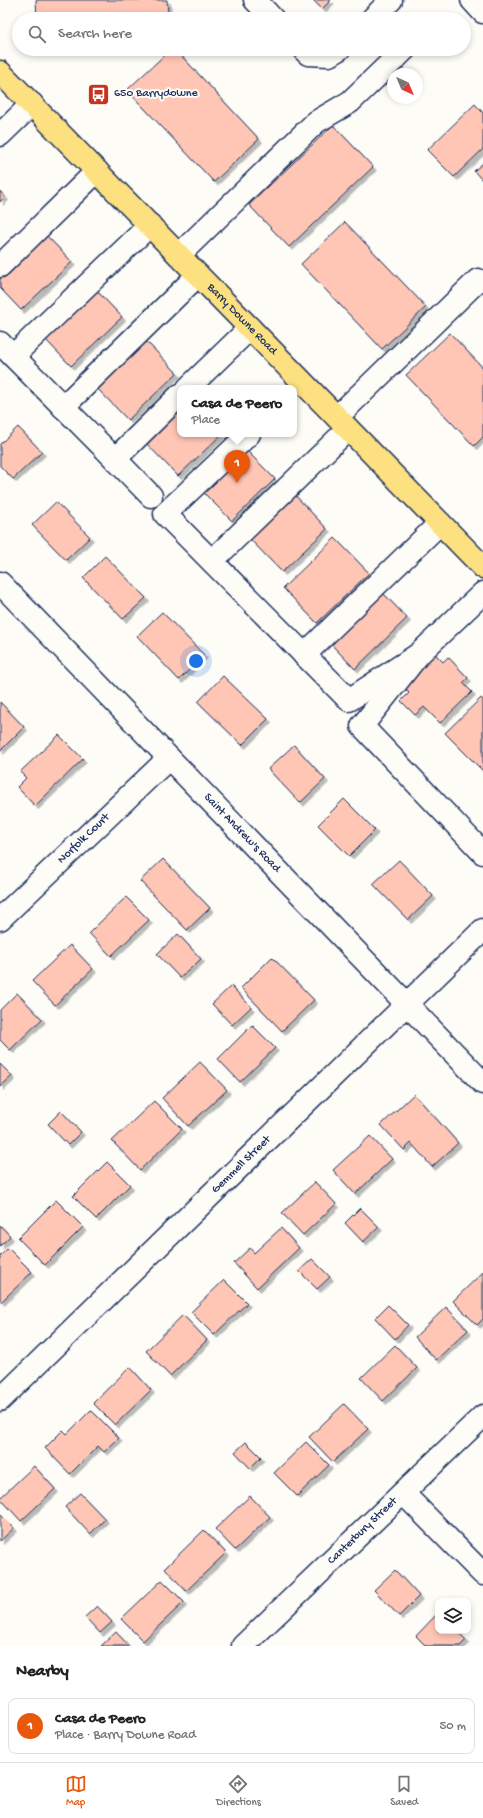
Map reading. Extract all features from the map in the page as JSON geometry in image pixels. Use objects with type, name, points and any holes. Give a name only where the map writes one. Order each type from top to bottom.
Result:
[{"type":"main road","name":"Barry Downe Road","points":[[0,72],[250,328],[298,386],[343,423],[483,567]]},
{"type":"street","points":[[255,0],[266,12]]},
{"type":"street","points":[[379,12],[391,0]]},
{"type":"street","points":[[472,0],[483,12]]},
{"type":"street","points":[[179,255],[316,122],[350,102],[398,56]]},
{"type":"street","points":[[0,135],[32,104]]},
{"type":"street","points":[[0,266],[97,172]]},
{"type":"street","points":[[150,226],[7,349],[151,496]]},
{"type":"street","points":[[63,407],[198,275]]},
{"type":"street","points":[[212,561],[478,280]]},
{"type":"street","points":[[191,385],[250,328]]},
{"type":"street","points":[[115,459],[177,399]]},
{"type":"street","points":[[246,437],[165,514],[349,700],[419,654]]},
{"type":"street","points":[[304,655],[440,523]]},
{"type":"street","name":"Saint Andrew's Road","points":[[0,583],[483,1083]]},
{"type":"street","points":[[483,593],[419,654],[362,726],[483,853]]},
{"type":"street","name":"Norfolk Court","points":[[0,919],[168,758]]},
{"type":"street","name":"Gemmell Street","points":[[0,1400],[483,930]]},
{"type":"street","name":"Canterbury Street","points":[[242,1646],[483,1416]]},
{"type":"street","points":[[403,1493],[483,1574]]},
{"type":"building","points":[[36,0],[167,0],[168,12],[37,12]]},
{"type":"building","points":[[313,0],[331,0],[322,9]]},
{"type":"building","points":[[163,56],[182,56],[259,139],[214,182],[127,90]]},
{"type":"building","points":[[475,104],[483,113],[483,149],[454,177],[427,150]]},
{"type":"building","points":[[333,125],[373,167],[289,247],[249,205]]},
{"type":"building","points":[[483,163],[483,181],[474,171]]},
{"type":"building","points":[[0,191],[5,197],[0,202]]},
{"type":"building","points":[[345,222],[426,307],[382,349],[301,264]]},
{"type":"building","points":[[46,235],[72,262],[21,310],[0,288],[0,279]]},
{"type":"building","points":[[96,290],[122,317],[71,366],[45,339]]},
{"type":"building","points":[[450,333],[483,368],[483,437],[474,446],[406,375]]},
{"type":"building","points":[[142,337],[177,373],[128,420],[93,384]]},
{"type":"building","points":[[177,411],[177,437],[219,437],[178,476],[145,442]]},
{"type":"building","points":[[18,427],[42,452],[13,479],[0,466],[0,444]]},
{"type":"building","points":[[242,446],[275,479],[232,521],[199,488]]},
{"type":"building","points":[[292,492],[327,529],[282,572],[246,535]]},
{"type":"building","points":[[56,502],[90,537],[66,560],[32,525]]},
{"type":"building","points":[[335,538],[369,573],[317,623],[283,588]]},
{"type":"building","points":[[105,556],[146,598],[123,619],[83,578]]},
{"type":"building","points":[[381,591],[407,618],[355,669],[329,642]]},
{"type":"building","points":[[162,612],[204,655],[179,680],[137,636]]},
{"type":"building","points":[[432,651],[443,662],[448,657],[468,678],[463,683],[472,692],[440,723],[424,707],[415,715],[401,701],[409,693],[400,683]]},
{"type":"building","points":[[223,676],[268,719],[242,745],[198,702]]},
{"type":"building","points":[[481,698],[483,700],[483,771],[445,733]]},
{"type":"building","points":[[0,702],[24,727],[0,751]]},
{"type":"building","points":[[59,735],[83,759],[35,806],[17,787],[26,778],[20,772]]},
{"type":"building","points":[[294,745],[325,779],[300,803],[268,769]]},
{"type":"building","points":[[344,799],[375,830],[349,856],[318,825]]},
{"type":"building","points":[[163,859],[210,908],[187,930],[140,881]]},
{"type":"building","points":[[399,860],[433,896],[408,920],[373,884]]},
{"type":"building","points":[[126,897],[149,920],[111,956],[89,933]]},
{"type":"building","points":[[178,934],[201,959],[180,978],[157,954]]},
{"type":"building","points":[[70,945],[93,969],[55,1005],[32,981]]},
{"type":"building","points":[[272,957],[314,1000],[282,1031],[241,988]]},
{"type":"building","points":[[231,986],[251,1007],[232,1025],[212,1004]]},
{"type":"building","points":[[17,993],[42,1019],[10,1050],[0,1040],[0,1010]]},
{"type":"building","points":[[252,1025],[275,1048],[240,1082],[218,1059]]},
{"type":"building","points":[[200,1062],[227,1090],[188,1126],[162,1098]]},
{"type":"building","points":[[0,1064],[12,1076],[0,1087]]},
{"type":"building","points":[[414,1094],[458,1143],[432,1167],[411,1143],[404,1150],[381,1125]]},
{"type":"building","points":[[154,1101],[182,1129],[140,1170],[112,1141]]},
{"type":"building","points":[[61,1111],[81,1132],[68,1145],[48,1124]]},
{"type":"building","points":[[370,1136],[392,1159],[355,1194],[333,1170]]},
{"type":"building","points":[[107,1162],[130,1185],[96,1219],[73,1196]]},
{"type":"building","points":[[315,1182],[336,1204],[303,1235],[282,1213]]},
{"type":"building","points":[[56,1200],[83,1227],[45,1265],[18,1238]]},
{"type":"building","points":[[360,1208],[379,1227],[363,1242],[345,1223]]},
{"type":"building","points":[[0,1225],[10,1236],[0,1246]]},
{"type":"building","points":[[281,1228],[299,1248],[257,1288],[234,1263],[250,1248],[254,1253]]},
{"type":"building","points":[[8,1248],[32,1272],[1,1302],[0,1256]]},
{"type":"building","points":[[312,1259],[330,1277],[317,1289],[299,1271]]},
{"type":"building","points":[[483,1272],[483,1319],[477,1325],[453,1301]]},
{"type":"building","points":[[224,1280],[247,1303],[214,1335],[191,1312]]},
{"type":"building","points":[[388,1305],[408,1325],[395,1339],[375,1318]]},
{"type":"building","points":[[446,1307],[468,1330],[436,1360],[415,1337]]},
{"type":"building","points":[[183,1315],[207,1340],[170,1376],[146,1351]]},
{"type":"building","points":[[395,1345],[417,1368],[383,1401],[361,1378]]},
{"type":"building","points":[[130,1367],[151,1390],[115,1425],[93,1403]]},
{"type":"building","points":[[344,1404],[368,1429],[333,1462],[309,1437]]},
{"type":"building","points":[[91,1410],[119,1438],[104,1452],[98,1446],[70,1474],[45,1448],[63,1430],[67,1434]]},
{"type":"building","points":[[246,1442],[261,1457],[250,1468],[235,1452]]},
{"type":"building","points":[[306,1442],[329,1465],[297,1496],[274,1473]]},
{"type":"building","points":[[34,1466],[55,1489],[21,1521],[0,1498]]},
{"type":"building","points":[[80,1493],[105,1519],[90,1534],[65,1507]]},
{"type":"building","points":[[250,1496],[270,1517],[235,1550],[215,1529]]},
{"type":"building","points":[[0,1514],[14,1528],[0,1541]]},
{"type":"building","points":[[204,1530],[226,1553],[186,1591],[165,1568]]},
{"type":"building","points":[[395,1570],[419,1596],[399,1616],[374,1590]]},
{"type":"building","points":[[162,1580],[184,1602],[143,1641],[121,1619]]},
{"type":"building","points":[[97,1606],[112,1622],[100,1633],[85,1617]]},
{"type":"building","points":[[435,1616],[435,1634],[460,1634],[466,1640],[460,1646],[426,1646],[416,1636]]},
{"type":"building","points":[[116,1632],[129,1646],[101,1646]]},
{"type":"place","name":"650 Barrydowne","points":[[99,94]]},
{"type":"place","name":"Casa de Peero","points":[[237,483]]}]
